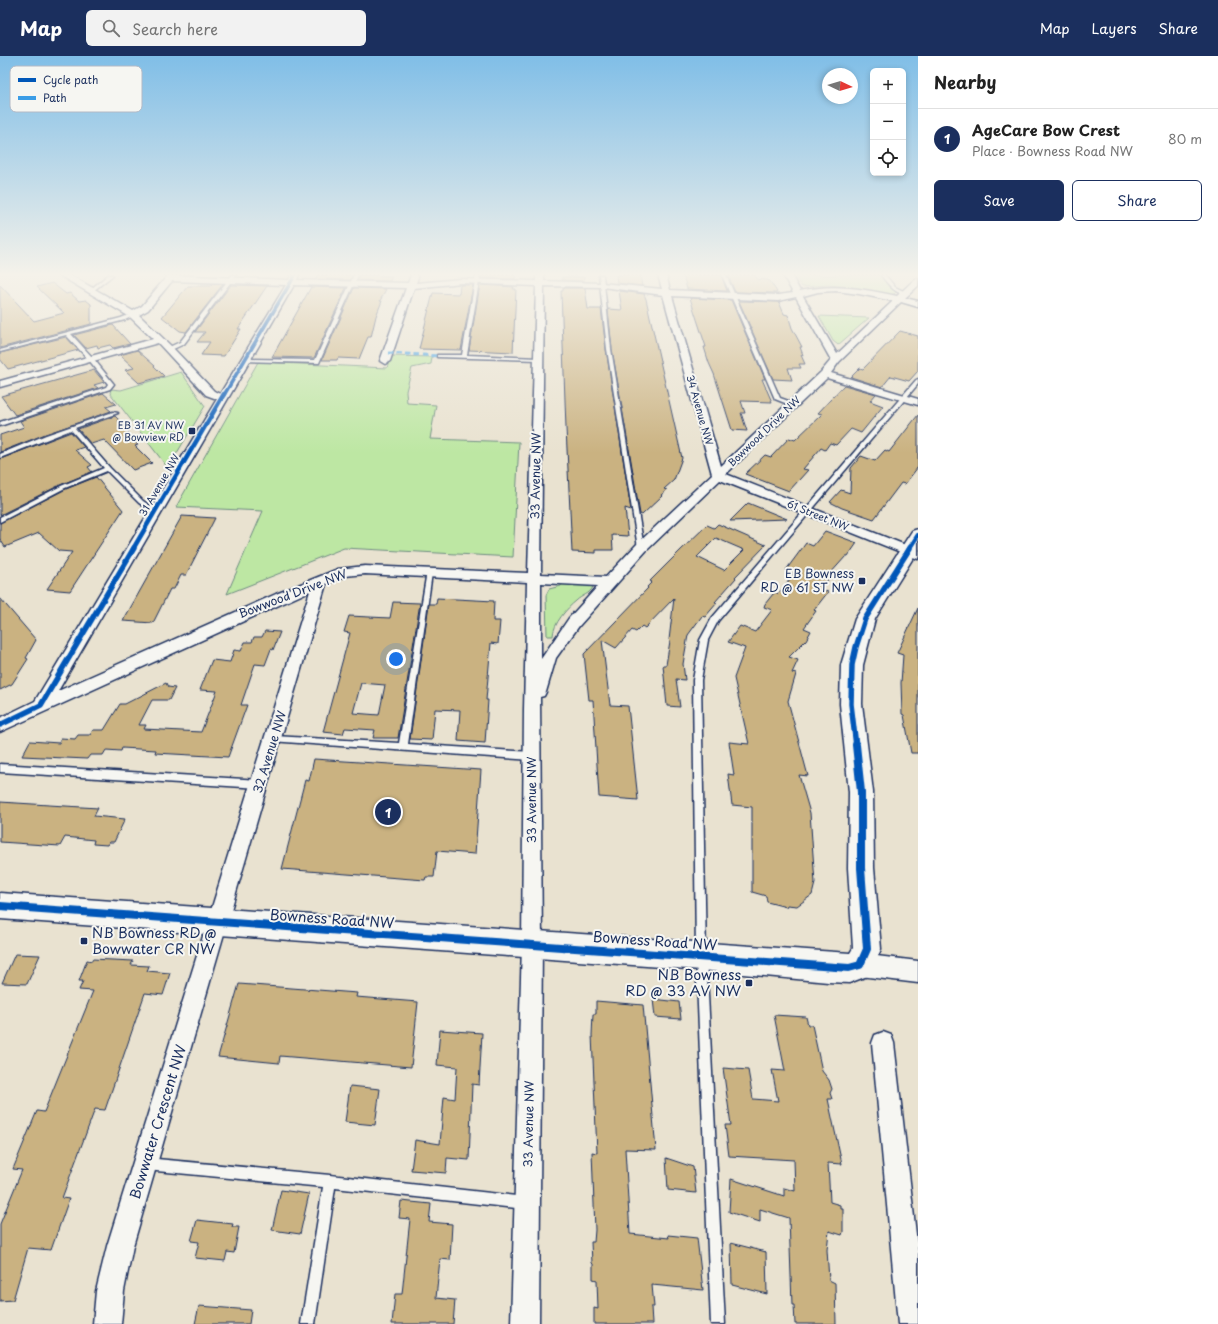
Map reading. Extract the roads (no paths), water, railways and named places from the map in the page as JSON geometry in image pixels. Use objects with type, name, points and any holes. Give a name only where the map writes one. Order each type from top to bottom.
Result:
[{"type":"street","points":[[153,334],[169,349],[210,393],[222,398]]},
{"type":"street","name":"31 Avenue NW","points":[[41,705],[260,334]]},
{"type":"street","points":[[386,361],[395,334]]},
{"type":"street","name":"33 Avenue NW","points":[[526,1324],[532,944],[532,709],[539,334]]},
{"type":"street","name":"34 Avenue NW","points":[[678,334],[718,475]]},
{"type":"street","points":[[821,334],[836,360]]},
{"type":"street","name":"Bowwood Drive NW","points":[[532,709],[549,657],[574,622],[641,548],[825,374],[836,360],[863,334]]},
{"type":"street","points":[[0,384],[159,340]]},
{"type":"street","points":[[825,374],[918,402]]},
{"type":"street","name":"61 Street NW","points":[[718,475],[806,511],[915,547]]},
{"type":"street","points":[[915,547],[865,618],[852,665],[851,704],[861,792],[861,868],[866,922],[866,948],[860,965],[918,972]]},
{"type":"street","name":"Bowwood Drive NW","points":[[0,725],[41,705],[281,597],[343,572],[365,570],[610,582]]},
{"type":"street","name":"32 Avenue NW","points":[[219,922],[320,581]]},
{"type":"street","name":"Bowness Road NW","points":[[0,906],[702,956],[828,968],[849,968],[860,965]]},
{"type":"street","name":"Bowwater Crescent NW","points":[[106,1324],[110,1291],[120,1246],[219,922]]},
{"type":"street","points":[[883,1043],[912,1324]]},
{"type":"lane","points":[[0,351],[67,334]]},
{"type":"lane","points":[[0,424],[108,388],[110,384],[91,358],[68,334]]},
{"type":"lane","points":[[169,349],[182,344],[189,334]]},
{"type":"lane","points":[[245,360],[317,362],[330,334]]},
{"type":"lane","points":[[464,356],[468,334]]},
{"type":"lane","points":[[607,334],[641,548]]},
{"type":"lane","points":[[749,334],[778,399],[792,404]]},
{"type":"lane","points":[[439,356],[538,359]]},
{"type":"lane","points":[[718,1324],[702,956],[697,680],[704,640],[715,620],[806,511],[918,381]]},
{"type":"lane","points":[[0,456],[115,413]]},
{"type":"lane","points":[[72,428],[108,469],[141,502],[147,506],[157,509]]},
{"type":"lane","points":[[0,520],[63,487],[108,469]]},
{"type":"lane","points":[[403,747],[429,573]]},
{"type":"lane","points":[[274,739],[532,756]]},
{"type":"lane","points":[[0,768],[260,784]]},
{"type":"lane","points":[[145,1164],[330,1181],[528,1203]]},
{"type":"lane","points":[[308,1324],[330,1181]]},
{"type":"place","name":"EB 31 AV NW @ Bowview RD","points":[[192,431]]},
{"type":"place","name":"EB Bowness RD @ 61 ST NW","points":[[862,581]]},
{"type":"place","name":"AgeCare Bow Crest","points":[[388,812]]},
{"type":"place","name":"NB Bowness RD @ Bowwater CR NW","points":[[84,941]]},
{"type":"place","name":"NB Bowness RD @ 33 AV NW","points":[[749,983]]}]
